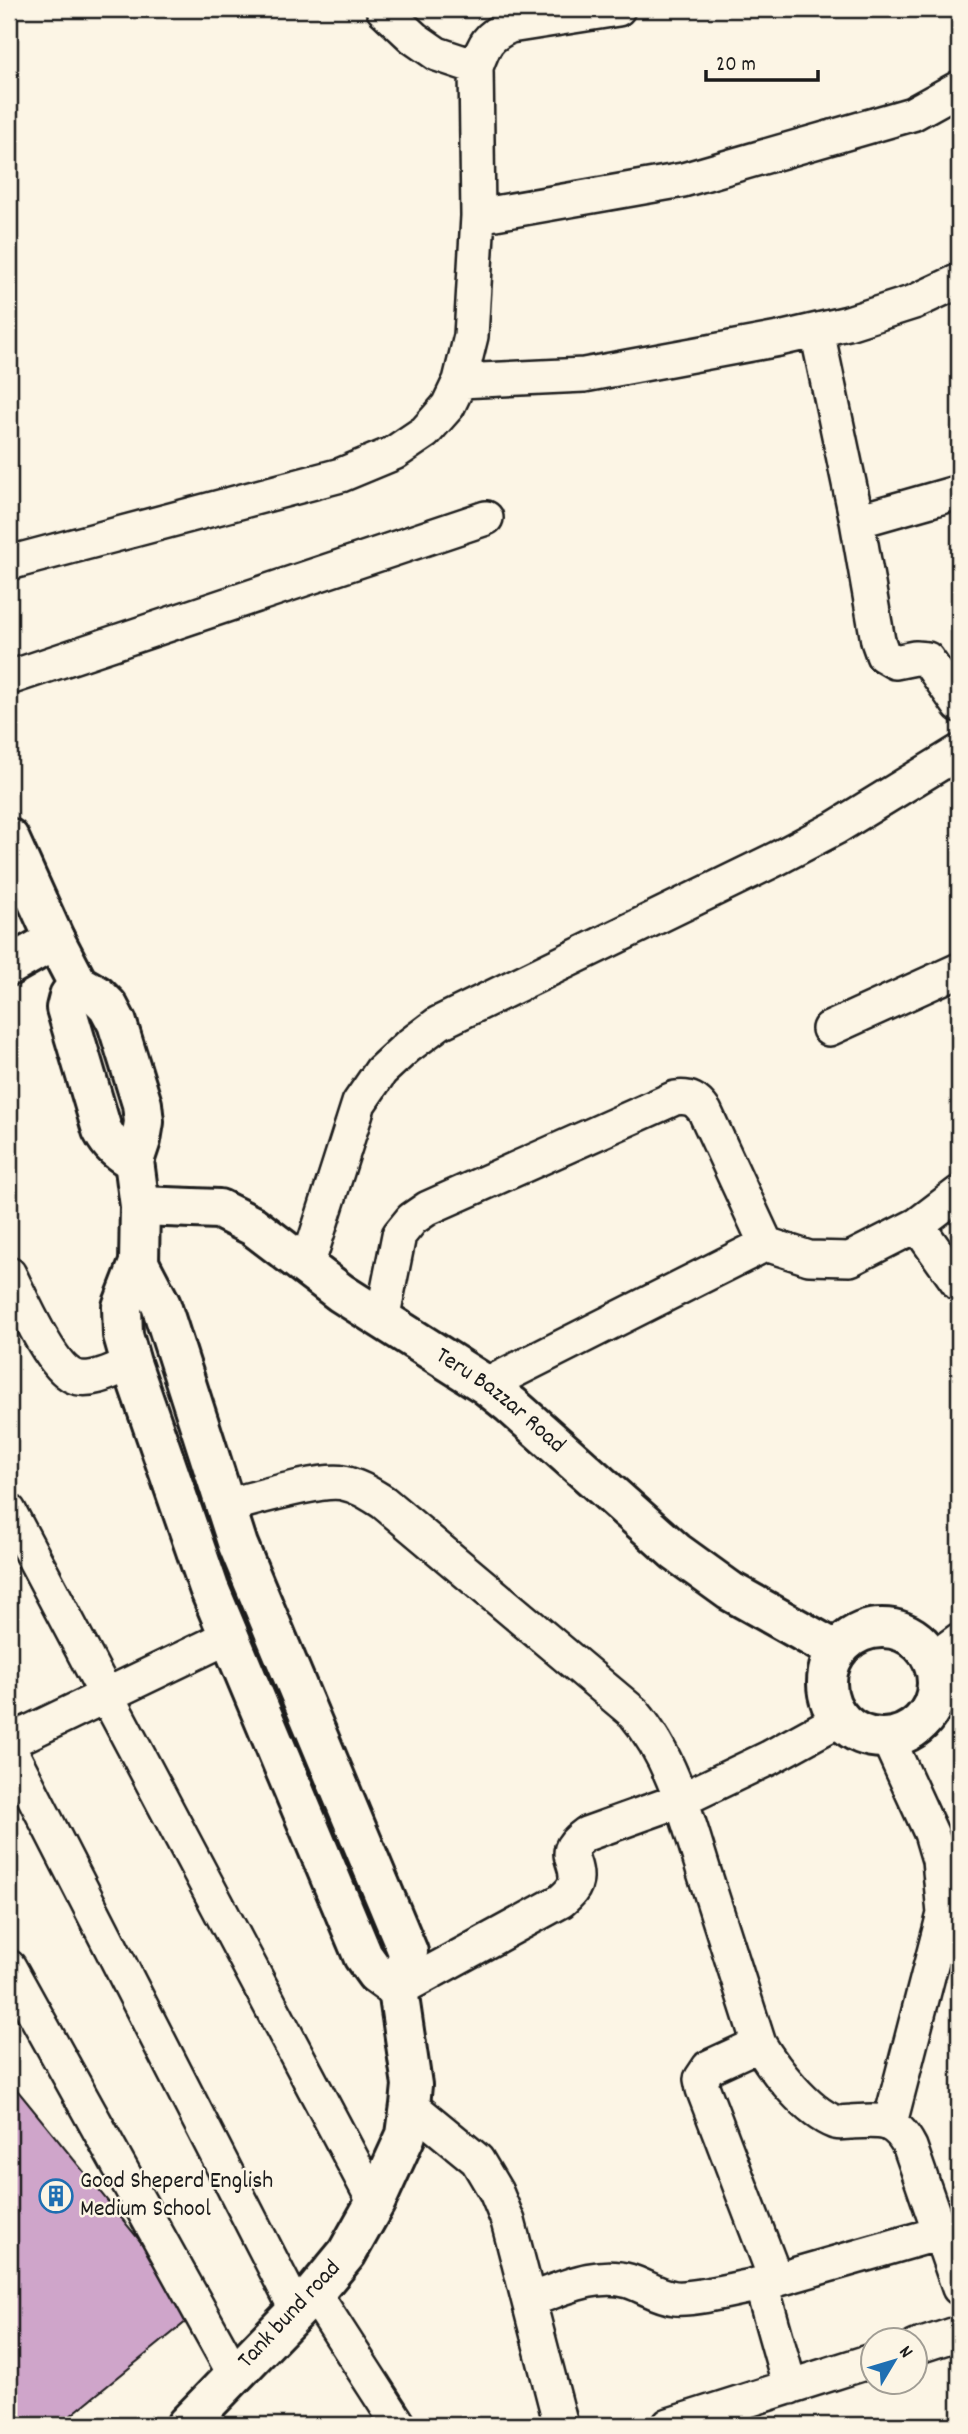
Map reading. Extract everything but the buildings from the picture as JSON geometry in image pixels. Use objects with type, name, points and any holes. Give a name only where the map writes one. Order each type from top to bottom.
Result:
[{"type":"street","points":[[383,9],[414,38],[437,54],[476,67]]},
{"type":"street","points":[[9,563],[341,475],[394,453],[425,432],[448,406],[460,381],[471,336],[478,216],[476,67],[485,44],[496,32],[510,26],[618,9]]},
{"type":"street","points":[[478,216],[682,180],[912,114],[959,88]]},
{"type":"street","points":[[460,381],[584,374],[817,331],[914,302],[959,281]]},
{"type":"street","points":[[817,331],[857,521],[878,641],[883,655],[895,662],[915,658],[927,659],[959,705]]},
{"type":"street","points":[[857,521],[959,492]]},
{"type":"street","points":[[9,678],[486,518]]},
{"type":"street","points":[[307,1266],[359,1103],[381,1071],[407,1047],[439,1023],[835,828],[959,752]]},
{"type":"street","points":[[9,838],[78,984],[97,995],[108,1006],[117,1023],[142,1104],[144,1122],[134,1160],[140,1206],[139,1263],[122,1307],[123,1335],[131,1363],[209,1588],[363,1956],[376,1975],[398,1990]]},
{"type":"street","points":[[9,966],[55,940]]},
{"type":"street","points":[[829,1030],[959,970]]},
{"type":"street","points":[[382,1320],[399,1235],[412,1219],[428,1208],[675,1098],[686,1096],[698,1101],[705,1112],[766,1244]]},
{"type":"street","points":[[486,1385],[766,1244],[809,1258],[850,1259],[916,1225],[959,1193]]},
{"type":"street","name":"Teru Bazzar Road","points":[[140,1206],[219,1209],[253,1226],[341,1293],[486,1385],[705,1574],[837,1651]]},
{"type":"street","points":[[916,1225],[959,1284]]},
{"type":"street","points":[[139,1263],[160,1305],[238,1545],[403,1936],[408,1952],[398,1990]]},
{"type":"street","points":[[9,1274],[48,1349],[59,1366],[74,1377],[98,1377],[131,1363]]},
{"type":"street","points":[[225,1506],[314,1485],[341,1482],[366,1491],[383,1502],[634,1713],[663,1754],[681,1800],[759,2044],[772,2066],[793,2089],[813,2108],[836,2123],[890,2123],[901,2131],[910,2147],[959,2288]]},
{"type":"street","points":[[9,1511],[375,2203]]},
{"type":"street","points":[[887,1627],[905,1632],[922,1643],[947,1677],[931,1712],[919,1725],[888,1739],[870,1737],[854,1731],[840,1719],[831,1704],[827,1688],[829,1668],[837,1651],[850,1637],[868,1629],[887,1627]]},
{"type":"street","points":[[9,1742],[230,1636]]},
{"type":"street","points":[[398,1990],[561,1901],[572,1891],[576,1878],[570,1857],[575,1842],[586,1835],[681,1800],[769,1758],[840,1719]]},
{"type":"street","points":[[888,1739],[931,1833],[939,1860],[944,1914],[890,2123]]},
{"type":"street","points":[[9,1748],[306,2302],[399,2425]]},
{"type":"street","points":[[9,1967],[235,2375]]},
{"type":"street","name":"Tank bund road","points":[[186,2425],[306,2302],[347,2253],[375,2203],[406,2135],[410,2105],[412,2085],[398,1990]]},
{"type":"street","points":[[759,2044],[709,2067],[701,2078],[769,2282],[789,2387]]},
{"type":"street","points":[[410,2105],[477,2160],[490,2181],[508,2221],[561,2425]]},
{"type":"street","points":[[529,2300],[592,2279],[608,2278],[628,2281],[663,2296],[678,2298],[769,2282],[940,2233]]},
{"type":"street","points":[[930,2342],[959,2333]]},
{"type":"street","points":[[669,2425],[860,2364]]},
{"type":"place","name":"Good Sheperd English Medium School","points":[[56,2196]]}]
